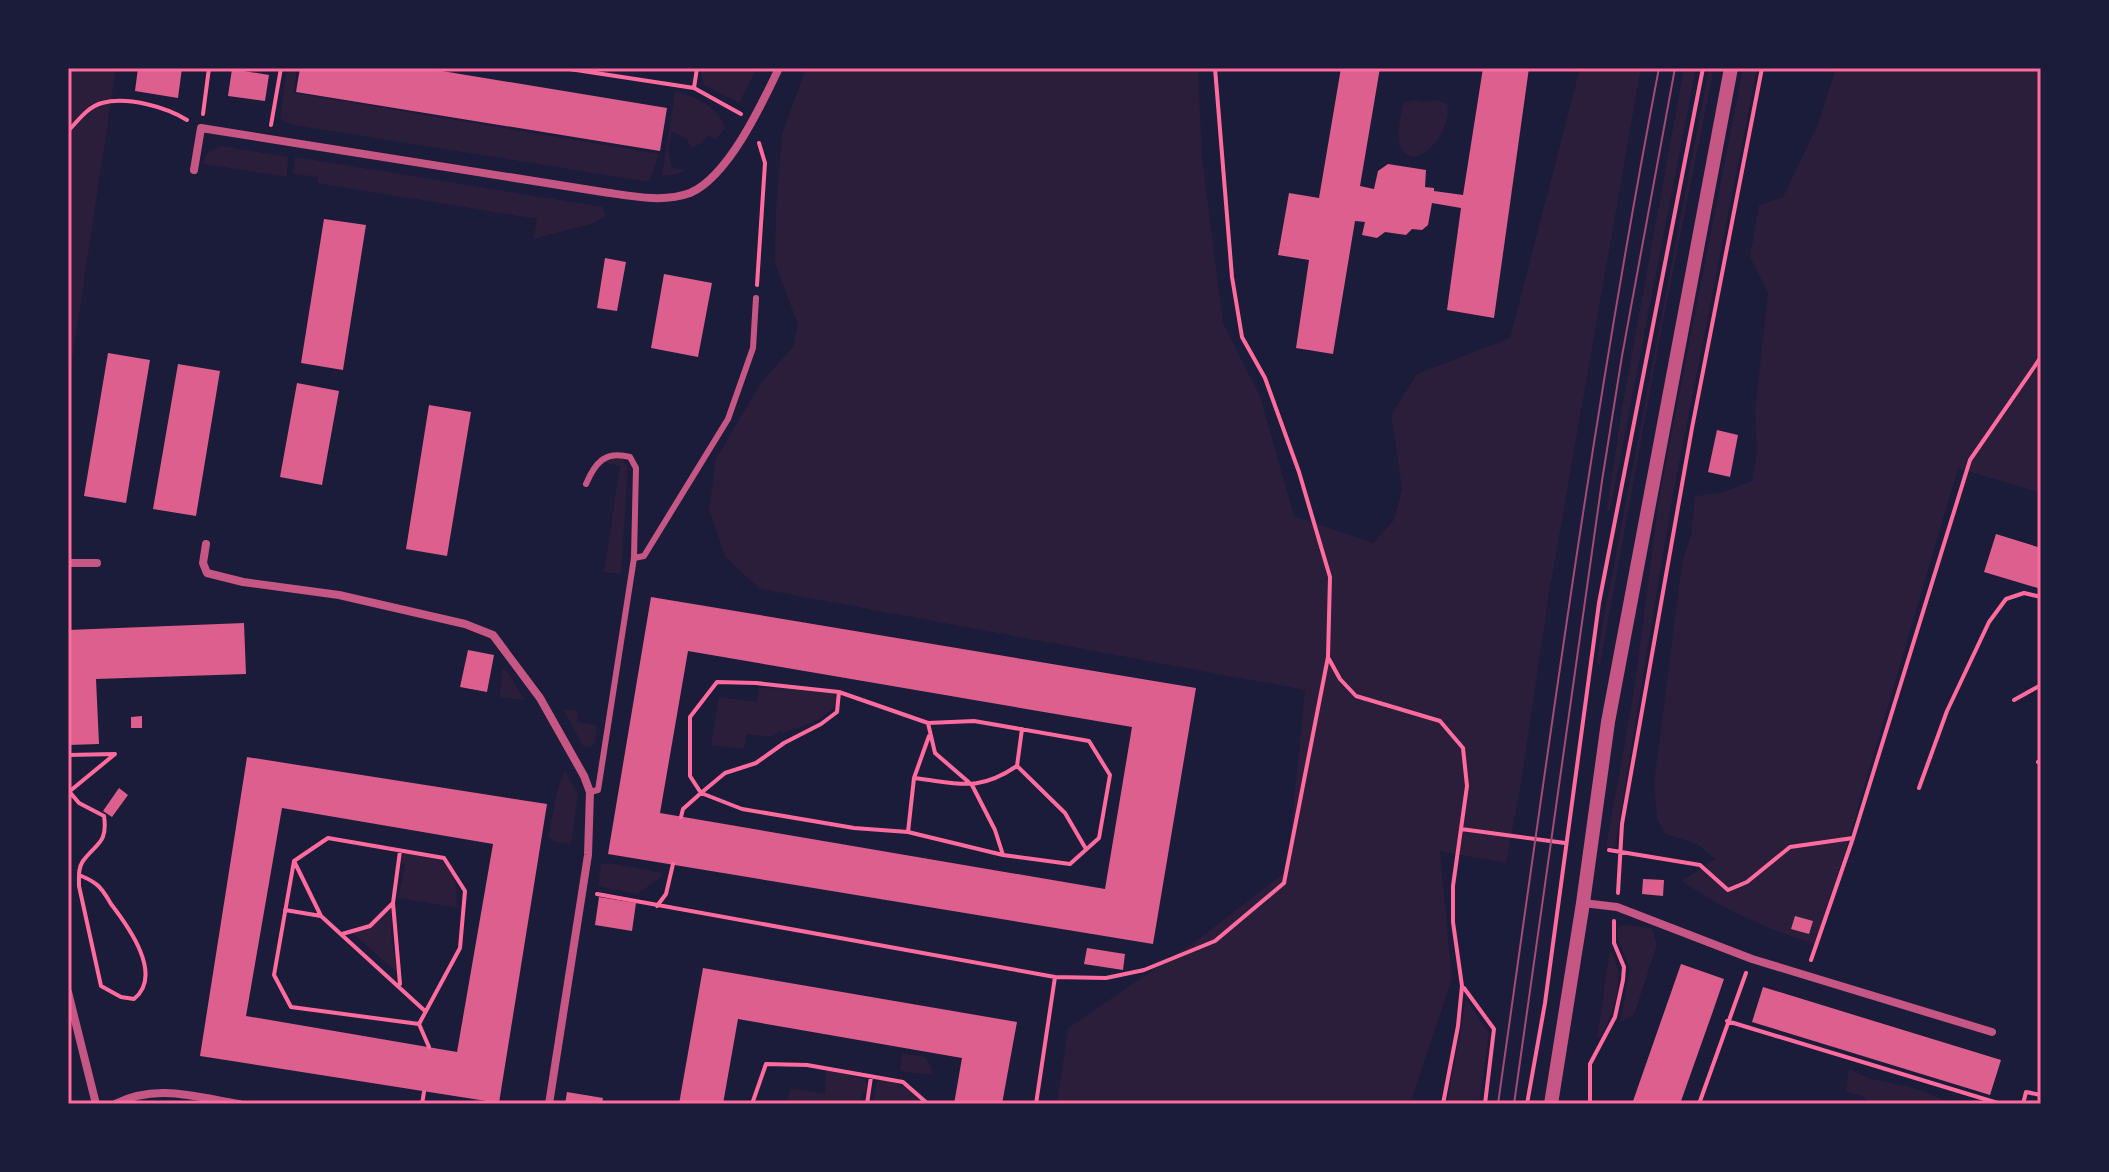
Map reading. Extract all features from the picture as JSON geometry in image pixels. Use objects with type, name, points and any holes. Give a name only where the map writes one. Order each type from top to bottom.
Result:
[{"type":"street","points":[[194,170],[201,128],[603,192],[668,198],[691,192],[730,158],[779,68]]},
{"type":"street","points":[[1551,1104],[1608,722],[1731,68]]},
{"type":"street","points":[[206,544],[203,563],[207,573],[243,582],[339,595],[465,624],[493,635],[540,698],[590,792],[588,855],[549,1104]]},
{"type":"street","points":[[68,563],[97,563]]},
{"type":"street","points":[[1583,903],[1617,907],[1752,959],[1992,1032]]},
{"type":"street","points":[[68,992],[96,1104]]},
{"type":"street","points":[[115,1104],[127,1098],[163,1091],[239,1104]]},
{"type":"lane","points":[[634,558],[644,556],[728,419],[753,348],[756,298]]},
{"type":"lane","points":[[586,484],[596,463],[610,455],[630,457],[636,468],[634,558],[598,790],[590,792]]},
{"type":"path","points":[[68,131],[86,112],[101,103],[124,101],[174,112],[201,128],[209,68]]},
{"type":"path","points":[[269,139],[281,68]]},
{"type":"path","points":[[563,68],[694,88],[751,119],[765,163],[756,298]]},
{"type":"path","points":[[694,88],[697,68]]},
{"type":"path","points":[[582,891],[1055,977],[1106,978],[1144,970],[1215,941],[1284,883],[1328,657],[1330,577],[1299,472],[1265,378],[1242,337],[1232,277],[1215,68]]},
{"type":"path","points":[[1527,1104],[1545,1003],[1599,603],[1703,68]]},
{"type":"path","points":[[1590,1104],[1590,1064],[1615,1017],[1623,980],[1624,967],[1614,943],[1622,824],[1692,428],[1762,68]]},
{"type":"path","points":[[1805,976],[1853,838],[1970,460],[2041,357]]},
{"type":"path","points":[[1919,788],[1947,711],[1989,622],[2006,599],[2024,593],[2041,597]]},
{"type":"path","points":[[1328,657],[1340,679],[1356,696],[1440,721],[1463,748],[1467,786],[1453,886],[1453,922],[1462,986],[1458,1026],[1443,1104]]},
{"type":"path","points":[[717,682],[839,692],[928,723],[974,721],[1089,741],[1110,775],[1099,838],[1070,864],[1003,855],[908,832],[854,828],[742,809],[701,793],[690,776],[690,717],[717,682]]},
{"type":"path","points":[[2014,700],[2041,685]]},
{"type":"path","points":[[681,817],[683,809],[725,773],[756,763],[837,712],[839,692]]},
{"type":"path","points":[[928,723],[935,753],[972,785],[995,830],[1003,855]]},
{"type":"path","points":[[1017,766],[1022,729]]},
{"type":"path","points":[[908,832],[914,778],[930,733]]},
{"type":"path","points":[[68,755],[115,754],[69,790],[79,803],[104,816],[106,827],[99,847],[83,861],[79,875],[101,986],[121,997],[134,999],[145,984],[141,955],[125,922],[102,891],[79,875]]},
{"type":"path","points":[[914,778],[972,785],[996,779],[1017,766]]},
{"type":"path","points":[[1017,766],[1065,813],[1087,849]]},
{"type":"path","points":[[1461,829],[1523,837]]},
{"type":"path","points":[[419,1024],[291,1007],[274,975],[294,861],[328,838],[444,858],[465,891],[460,948],[419,1024],[429,1047]]},
{"type":"path","points":[[1687,862],[1700,865],[1728,890],[1747,882],[1790,847],[1853,838]]},
{"type":"path","points":[[400,851],[393,903],[400,987]]},
{"type":"path","points":[[294,861],[321,916],[425,1011]]},
{"type":"path","points":[[657,906],[666,894],[673,864]]},
{"type":"path","points":[[342,935],[370,926],[393,903]]},
{"type":"path","points":[[285,910],[321,916]]},
{"type":"path","points":[[1699,1104],[1752,959]]},
{"type":"path","points":[[1036,1104],[1055,977]]},
{"type":"path","points":[[1462,986],[1494,1029],[1485,1104]]},
{"type":"path","points":[[1727,1021],[1997,1103]]},
{"type":"path","points":[[752,1104],[766,1064],[807,1065],[903,1082],[928,1104]]},
{"type":"path","points":[[867,1104],[871,1077]]},
{"type":"path","points":[[422,1104],[424,1092]]},
{"type":"path","points":[[2023,1104],[2026,1092],[2041,1095]]},
{"type":"shaded area","points":[[68,68],[116,68],[68,388]]},
{"type":"shaded area","points":[[287,68],[297,68],[294,93],[659,154],[650,180],[644,181],[293,125],[280,119]]},
{"type":"shaded area","points":[[700,68],[757,68],[739,103],[704,85]]},
{"type":"shaded area","points":[[806,68],[1202,68],[1198,70],[1202,157],[1223,323],[1260,396],[1294,516],[1373,543],[1394,520],[1402,489],[1391,415],[1417,374],[1510,338],[1580,68],[1641,68],[1549,594],[1506,863],[1440,851],[1452,979],[1410,1104],[1057,1104],[1068,1028],[1200,938],[1287,871],[1305,690],[760,589],[725,557],[709,509],[716,459],[762,381],[793,347],[798,325],[775,263],[776,206],[782,134]]},
{"type":"shaded area","points":[[1684,68],[1696,68],[1611,506],[1607,510],[1622,408]]},
{"type":"shaded area","points":[[1709,68],[1714,68],[1660,337],[1600,665],[1597,662],[1603,622]]},
{"type":"shaded area","points":[[1743,68],[1757,68],[1671,505],[1615,848],[1606,847],[1634,691],[1659,498]]},
{"type":"shaded area","points":[[1836,68],[2041,68],[2041,493],[1958,468],[1844,855],[1814,944],[1745,917],[1682,881],[1715,859],[1697,844],[1665,834],[1657,819],[1654,783],[1682,563],[1691,534],[1695,496],[1720,493],[1752,481],[1757,450],[1755,411],[1768,293],[1750,257],[1759,205],[1783,197],[1818,124]]},
{"type":"shaded area","points":[[675,92],[690,96],[712,109],[725,128],[717,139],[707,136],[702,143],[691,148],[687,139],[672,131],[668,150],[672,168],[686,170],[662,176]]},
{"type":"shaded area","points":[[1415,100],[1437,100],[1447,104],[1448,114],[1434,145],[1418,156],[1409,156],[1400,146],[1399,129],[1402,106]]},
{"type":"shaded area","points":[[221,146],[288,157],[287,177],[203,162],[208,152]]},
{"type":"shaded area","points":[[295,157],[603,207],[605,216],[591,224],[533,239],[537,219],[318,183],[318,177],[293,174]]},
{"type":"shaded area","points":[[618,457],[628,467],[621,574],[604,572],[620,466],[603,462],[606,458]]},
{"type":"shaded area","points":[[502,669],[507,671],[525,700],[500,697]]},
{"type":"shaded area","points":[[759,688],[814,690],[840,696],[823,717],[808,724],[782,734],[780,731],[771,737],[747,734],[744,749],[711,745],[719,697],[757,702]]},
{"type":"shaded area","points":[[563,709],[578,711],[577,722],[597,725],[595,743],[590,748],[583,746]]},
{"type":"shaded area","points":[[565,770],[578,795],[571,844],[548,837]]},
{"type":"shaded area","points":[[402,853],[430,857],[447,864],[455,878],[457,908],[398,898],[405,864],[401,863]]},
{"type":"shaded area","points":[[601,864],[662,873],[660,878],[637,894],[598,886]]},
{"type":"shaded area","points":[[392,902],[391,935],[397,972],[349,930],[367,924]]},
{"type":"shaded area","points":[[1618,926],[1652,928],[1657,945],[1634,1015],[1620,1022],[1630,969],[1618,939]]},
{"type":"shaded area","points":[[1610,950],[1618,971],[1617,994],[1606,1027],[1601,1037],[1597,1038]]},
{"type":"shaded area","points":[[1466,999],[1489,1034],[1479,1104],[1447,1104]]},
{"type":"shaded area","points":[[902,1053],[925,1057],[932,1068],[931,1075],[900,1071]]},
{"type":"shaded area","points":[[1849,1069],[1871,1079],[1911,1087],[1946,1101],[1964,1100],[1977,1104],[1872,1104],[1862,1096],[1846,1092]]},
{"type":"shaded area","points":[[826,1070],[866,1079],[868,1093],[862,1091],[860,1104],[787,1104],[790,1088],[825,1094]]},
{"type":"shaded area","points":[[881,1079],[909,1090],[920,1104],[873,1104],[876,1084]]},
{"type":"building","points":[[138,68],[182,68],[178,98],[135,91]]},
{"type":"building","points":[[300,68],[424,68],[667,108],[660,151],[296,92]]},
{"type":"building","points":[[1341,68],[1380,68],[1360,186],[1374,189],[1378,171],[1388,164],[1426,170],[1425,187],[1463,195],[1483,68],[1529,68],[1494,318],[1447,310],[1461,208],[1432,203],[1428,225],[1422,230],[1412,229],[1406,235],[1385,232],[1377,238],[1362,235],[1365,222],[1355,221],[1333,354],[1296,348],[1309,260],[1278,255],[1289,193],[1319,198]]},
{"type":"building","points":[[232,69],[269,75],[265,101],[228,96]]},
{"type":"building","points":[[324,219],[366,225],[343,370],[301,363]]},
{"type":"building","points":[[605,258],[626,262],[617,311],[597,308]]},
{"type":"building","points":[[664,274],[712,283],[698,357],[651,348]]},
{"type":"building","points":[[108,353],[150,360],[126,503],[84,496]]},
{"type":"building","points":[[178,364],[220,371],[196,516],[153,509]]},
{"type":"building","points":[[297,383],[339,391],[322,485],[280,477]]},
{"type":"building","points":[[429,405],[471,412],[447,556],[406,549]]},
{"type":"building","points":[[1717,430],[1738,435],[1730,477],[1708,472]]},
{"type":"building","points":[[1996,534],[2041,548],[2041,589],[1984,572]]},
{"type":"building","points":[[651,597],[1196,688],[1153,944],[608,854]],"holes":[[[688,651],[1132,727],[1105,889],[660,813]]]},
{"type":"building","points":[[244,623],[246,674],[96,679],[99,744],[68,745],[68,630]]},
{"type":"building","points":[[468,650],[494,655],[487,692],[460,687]]},
{"type":"building","points":[[142,716],[142,728],[131,728],[131,717]]},
{"type":"building","points":[[247,757],[547,804],[499,1103],[200,1056]],"holes":[[[282,808],[493,844],[457,1052],[246,1016]]]},
{"type":"building","points":[[119,788],[128,795],[112,817],[103,811]]},
{"type":"building","points":[[1643,879],[1664,880],[1663,896],[1642,894]]},
{"type":"building","points":[[599,897],[636,903],[632,931],[595,925]]},
{"type":"building","points":[[1795,916],[1813,921],[1809,934],[1791,929]]},
{"type":"building","points":[[1087,948],[1125,954],[1123,970],[1084,964]]},
{"type":"building","points":[[1681,964],[1724,979],[1713,1011],[1680,1104],[1632,1104]]},
{"type":"building","points":[[703,968],[1017,1022],[1002,1104],[954,1104],[962,1058],[738,1019],[723,1104],[679,1104]]},
{"type":"building","points":[[1763,987],[2001,1060],[1990,1095],[1752,1022]]},
{"type":"building","points":[[567,1092],[603,1098],[602,1104],[565,1104]]},
{"type":"tram line","points":[[1498,1104],[1592,456],[1659,68]]},
{"type":"tram line","points":[[1514,1104],[1602,481],[1675,68]]}]
